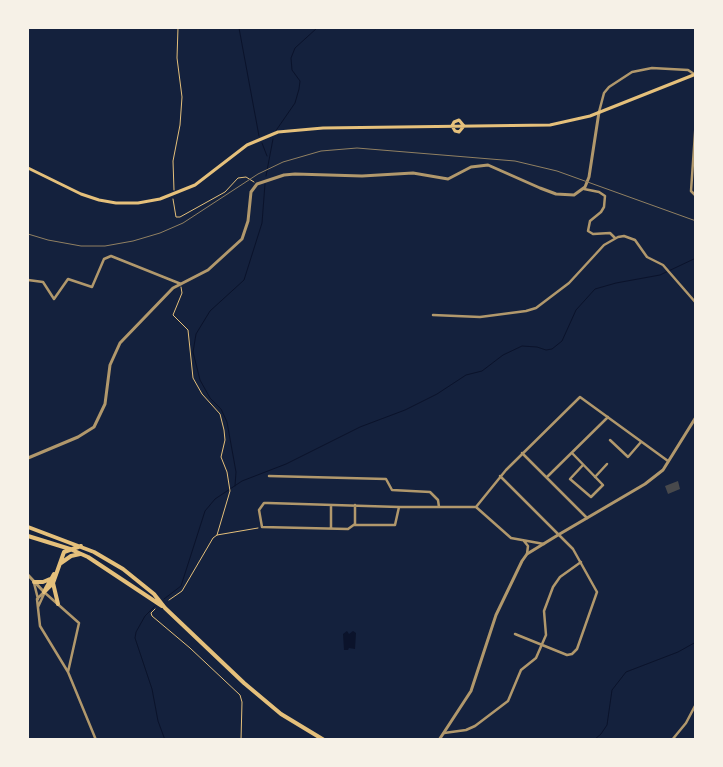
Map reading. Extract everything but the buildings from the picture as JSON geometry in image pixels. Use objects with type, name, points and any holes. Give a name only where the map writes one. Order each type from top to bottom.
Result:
[{"type":"main road","points":[[452,126],[458,120],[464,126],[550,124],[572,121],[695,74]]},
{"type":"main road","points":[[28,168],[81,194],[99,200],[116,203],[138,203],[173,196],[195,185],[247,144],[278,132],[296,129],[452,126]]},
{"type":"main road","points":[[452,126],[455,131],[459,132],[464,126]]},
{"type":"main road","points":[[28,527],[81,546],[123,569],[154,594],[165,608],[244,683],[282,714],[324,740]]},
{"type":"main road","points":[[28,536],[57,544],[80,554],[116,574],[165,608]]},
{"type":"main road","points":[[68,541],[70,556]]},
{"type":"main road","points":[[57,544],[63,555]]},
{"type":"main road","points":[[44,592],[53,583],[63,555],[70,549],[81,546]]},
{"type":"main road","points":[[61,563],[70,556],[80,554]]},
{"type":"main road","points":[[44,592],[50,579],[56,573]]},
{"type":"main road","points":[[34,582],[50,579]]},
{"type":"main road","points":[[53,583],[58,604]]},
{"type":"street","points":[[28,458],[78,437],[94,426],[105,404],[110,365],[120,342],[173,288],[208,270],[242,239],[248,221],[251,192],[257,184],[284,174],[362,176],[413,173],[448,179],[471,167],[488,165],[556,194],[574,195],[585,188],[589,178],[599,112],[604,93],[610,87],[632,72],[652,68],[691,70],[695,74]]},
{"type":"street","points":[[696,119],[690,190],[696,196]]},
{"type":"street","points":[[585,188],[605,196],[601,212],[588,224],[588,231],[593,234],[610,233],[615,238]]},
{"type":"street","points":[[433,315],[480,317],[536,308],[569,282],[596,252],[615,238],[624,236],[635,240],[643,254],[663,265],[696,302]]},
{"type":"street","points":[[28,280],[43,282],[54,299],[68,279],[92,287],[104,259],[111,256],[180,284]]},
{"type":"street","points":[[476,507],[500,476],[580,397],[668,461]]},
{"type":"street","points":[[547,478],[609,417]]},
{"type":"street","points":[[439,740],[471,691],[496,615],[515,574],[528,554],[645,484],[663,470],[696,418]]},
{"type":"street","points":[[610,440],[628,458],[642,441]]},
{"type":"street","points":[[522,453],[587,518]]},
{"type":"street","points":[[572,453],[603,485],[590,497],[570,479],[583,465]]},
{"type":"street","points":[[595,476],[607,464]]},
{"type":"street","points":[[269,476],[386,479],[392,490],[430,492],[438,500],[438,507]]},
{"type":"street","points":[[500,476],[572,548],[597,592],[577,649],[567,655],[515,634]]},
{"type":"street","points":[[399,506],[395,525],[354,526],[348,529],[331,529],[262,527],[260,525],[259,510],[264,503],[476,507],[511,538],[544,544]]},
{"type":"street","points":[[331,505],[331,529]]},
{"type":"street","points":[[354,526],[355,506]]},
{"type":"street","points":[[522,540],[528,546],[528,554]]},
{"type":"street","points":[[444,733],[470,728],[508,701],[521,670],[536,658],[542,645],[546,630],[544,611],[553,587],[560,577],[581,562]]},
{"type":"street","points":[[28,575],[79,623],[68,672]]},
{"type":"street","points":[[34,582],[38,599],[37,609],[40,626],[68,672],[96,739],[90,740]]},
{"type":"street","points":[[38,599],[44,592]]},
{"type":"street","points":[[37,609],[44,592]]},
{"type":"street","points":[[41,602],[52,598]]},
{"type":"street","points":[[672,740],[686,723],[696,704]]},
{"type":"path","points":[[178,28],[177,58],[182,86],[180,125],[172,161],[176,217],[180,217],[225,192],[242,176],[257,184]]},
{"type":"path","points":[[180,284],[182,294],[173,315],[188,330],[193,378],[202,394],[220,414],[223,422],[225,440],[222,457],[230,491],[217,535]]},
{"type":"path","points":[[168,600],[182,591],[213,538],[217,535],[262,527]]},
{"type":"path","points":[[155,609],[151,613],[152,616],[240,694],[242,702],[241,740]]},
{"type":"water","points":[[347,631],[349,634],[353,631],[356,633],[355,649],[349,648],[344,650],[343,634]]},
{"type":"waterway","points":[[239,28],[259,136]]},
{"type":"waterway","points":[[275,132],[295,103],[299,89],[300,81],[292,70],[291,58],[295,48],[317,28]]},
{"type":"waterway","points":[[266,176],[273,139]]},
{"type":"waterway","points":[[262,143],[267,156]]},
{"type":"waterway","points":[[235,486],[236,472],[227,422],[221,409],[210,398],[200,380],[193,352],[196,334],[210,311],[244,280],[262,223],[265,184]]},
{"type":"waterway","points":[[164,599],[181,586],[205,511],[215,499],[242,481],[286,464],[360,427],[405,410],[437,394],[466,375],[482,371],[503,355],[522,346],[546,350],[552,349],[562,341],[576,310],[595,289],[660,275],[696,258]]},
{"type":"waterway","points":[[155,606],[145,616],[136,632],[135,638],[152,689],[158,721],[165,740]]},
{"type":"waterway","points":[[594,740],[607,725],[612,690],[626,672],[678,652],[696,642]]},
{"type":"railway","points":[[28,234],[81,246],[105,246],[133,241],[160,233],[183,223],[258,174],[283,162],[321,151],[357,148],[515,161],[557,171],[696,221]]}]
